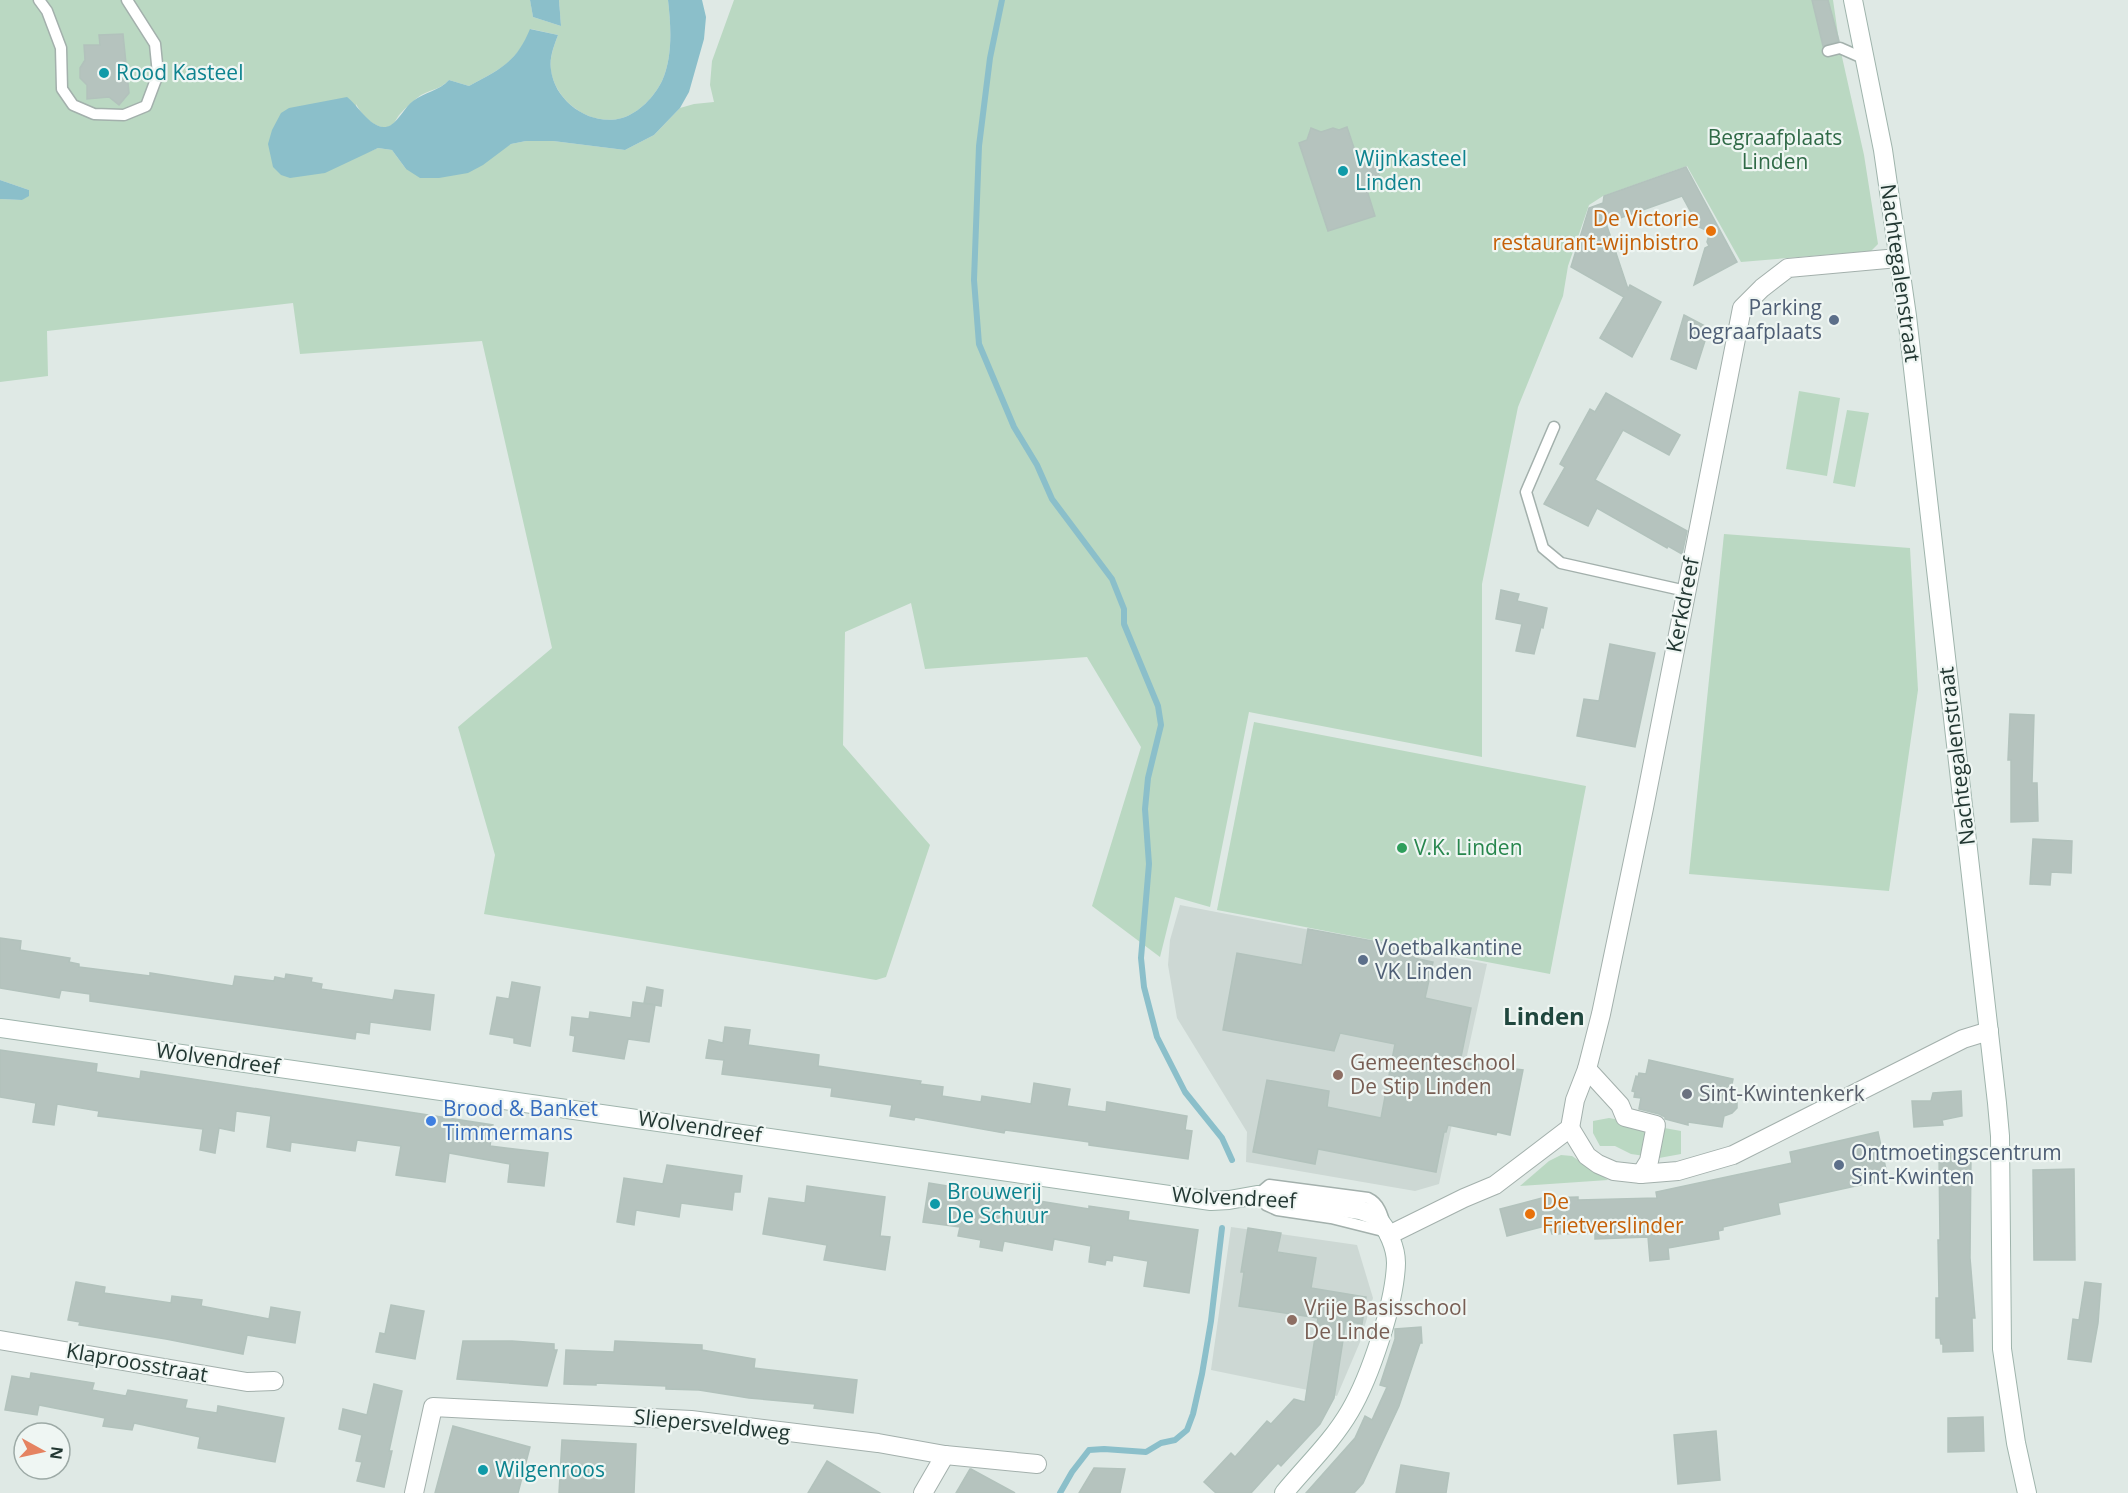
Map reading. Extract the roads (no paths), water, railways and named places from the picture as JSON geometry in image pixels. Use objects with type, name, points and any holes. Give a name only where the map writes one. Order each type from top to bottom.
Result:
[{"type":"street","name":"Nachtegalenstraat","points":[[1848,0],[1856,21]]},
{"type":"street","name":"Nachtegalenstraat","points":[[1853,0],[1883,150],[1909,338],[2000,1136],[2002,1349],[2016,1443],[2027,1493]]},
{"type":"street","name":"Kerkdreef","points":[[1570,1128],[1575,1100],[1587,1070],[1601,1014],[1644,808],[1742,308],[1762,288],[1788,268],[1898,258]]},
{"type":"street","name":"Wolvendreef","points":[[0,1028],[1211,1201],[1257,1195],[1360,1210],[1376,1217],[1393,1231]]},
{"type":"street","points":[[1284,1493],[1335,1434],[1364,1385],[1378,1345],[1390,1299],[1396,1262],[1393,1231],[1495,1185],[1570,1128],[1587,1156],[1614,1171],[1641,1174],[1678,1171],[1733,1155],[1963,1039],[1989,1031]]},
{"type":"street","points":[[1587,1070],[1620,1105],[1625,1118],[1656,1125],[1649,1161],[1641,1174]]},
{"type":"street","name":"Klaproosstraat","points":[[0,1340],[247,1382],[274,1381]]},
{"type":"street","name":"Sliepersveldweg","points":[[414,1493],[433,1407],[691,1419],[878,1443],[945,1455],[1037,1464]]},
{"type":"street","points":[[923,1493],[945,1455]]},
{"type":"lane","points":[[39,0],[48,11],[61,48],[62,89],[73,105],[94,114],[124,115],[146,106],[158,74],[154,44],[127,0]]},
{"type":"lane","points":[[1828,51],[1840,48],[1865,59]]},
{"type":"lane","points":[[1554,427],[1526,492],[1543,548],[1561,563],[1686,591]]},
{"type":"water","points":[[530,0],[559,0],[561,26],[533,17]]},
{"type":"water","points":[[668,0],[702,0],[706,17],[704,39],[689,92],[680,108],[654,135],[625,150],[553,141],[526,141],[511,144],[468,173],[439,178],[420,178],[406,169],[392,150],[378,148],[325,173],[290,178],[281,175],[273,167],[268,144],[281,113],[289,108],[347,97],[373,123],[385,127],[397,120],[413,101],[441,87],[449,80],[469,86],[506,64],[519,50],[530,29],[558,35],[551,57],[551,70],[559,92],[567,102],[576,109],[598,119],[610,120],[628,116],[650,98],[659,87],[666,72],[670,41]]},
{"type":"water","points":[[0,180],[29,190],[29,196],[22,200],[0,199]]},
{"type":"waterway","points":[[1002,0],[990,58],[979,146],[974,280],[979,344],[1014,427],[1037,465],[1052,499],[1112,579],[1124,609],[1124,624],[1158,706],[1161,725],[1148,778],[1145,809],[1149,864],[1141,958],[1144,987],[1157,1037],[1185,1092],[1222,1138],[1232,1160]]},
{"type":"waterway","points":[[1060,1493],[1089,1450],[1146,1452],[1161,1443],[1175,1440],[1187,1430],[1202,1374],[1222,1228]]},
{"type":"place","name":"Rood Kasteel","points":[[104,73]]},
{"type":"place","name":"Wijnkasteel Linden","points":[[1343,171]]},
{"type":"place","name":"De Victorie restaurant-wijnbistro","points":[[1711,231]]},
{"type":"place","name":"Parking begraafplaats","points":[[1834,320]]},
{"type":"place","name":"V.K. Linden","points":[[1402,848]]},
{"type":"place","name":"Voetbalkantine VK Linden","points":[[1363,960]]},
{"type":"place","name":"Gemeenteschool De Stip Linden","points":[[1338,1075]]},
{"type":"place","name":"Sint-Kwintenkerk","points":[[1687,1094]]},
{"type":"place","name":"Brood & Banket Timmermans","points":[[431,1121]]},
{"type":"place","name":"Ontmoetingscentrum Sint-Kwinten","points":[[1839,1165]]},
{"type":"place","name":"Brouwerij De Schuur","points":[[935,1204]]},
{"type":"place","name":"De Frietverslinder","points":[[1530,1214]]},
{"type":"place","name":"Vrije Basisschool De Linde","points":[[1292,1320]]},
{"type":"place","name":"Wilgenroos","points":[[483,1470]]},
{"type":"district","name":"Linden","points":[[1544,1017]]},
{"type":"park label","name":"Begraafplaats Linden","points":[[1775,150]]}]
